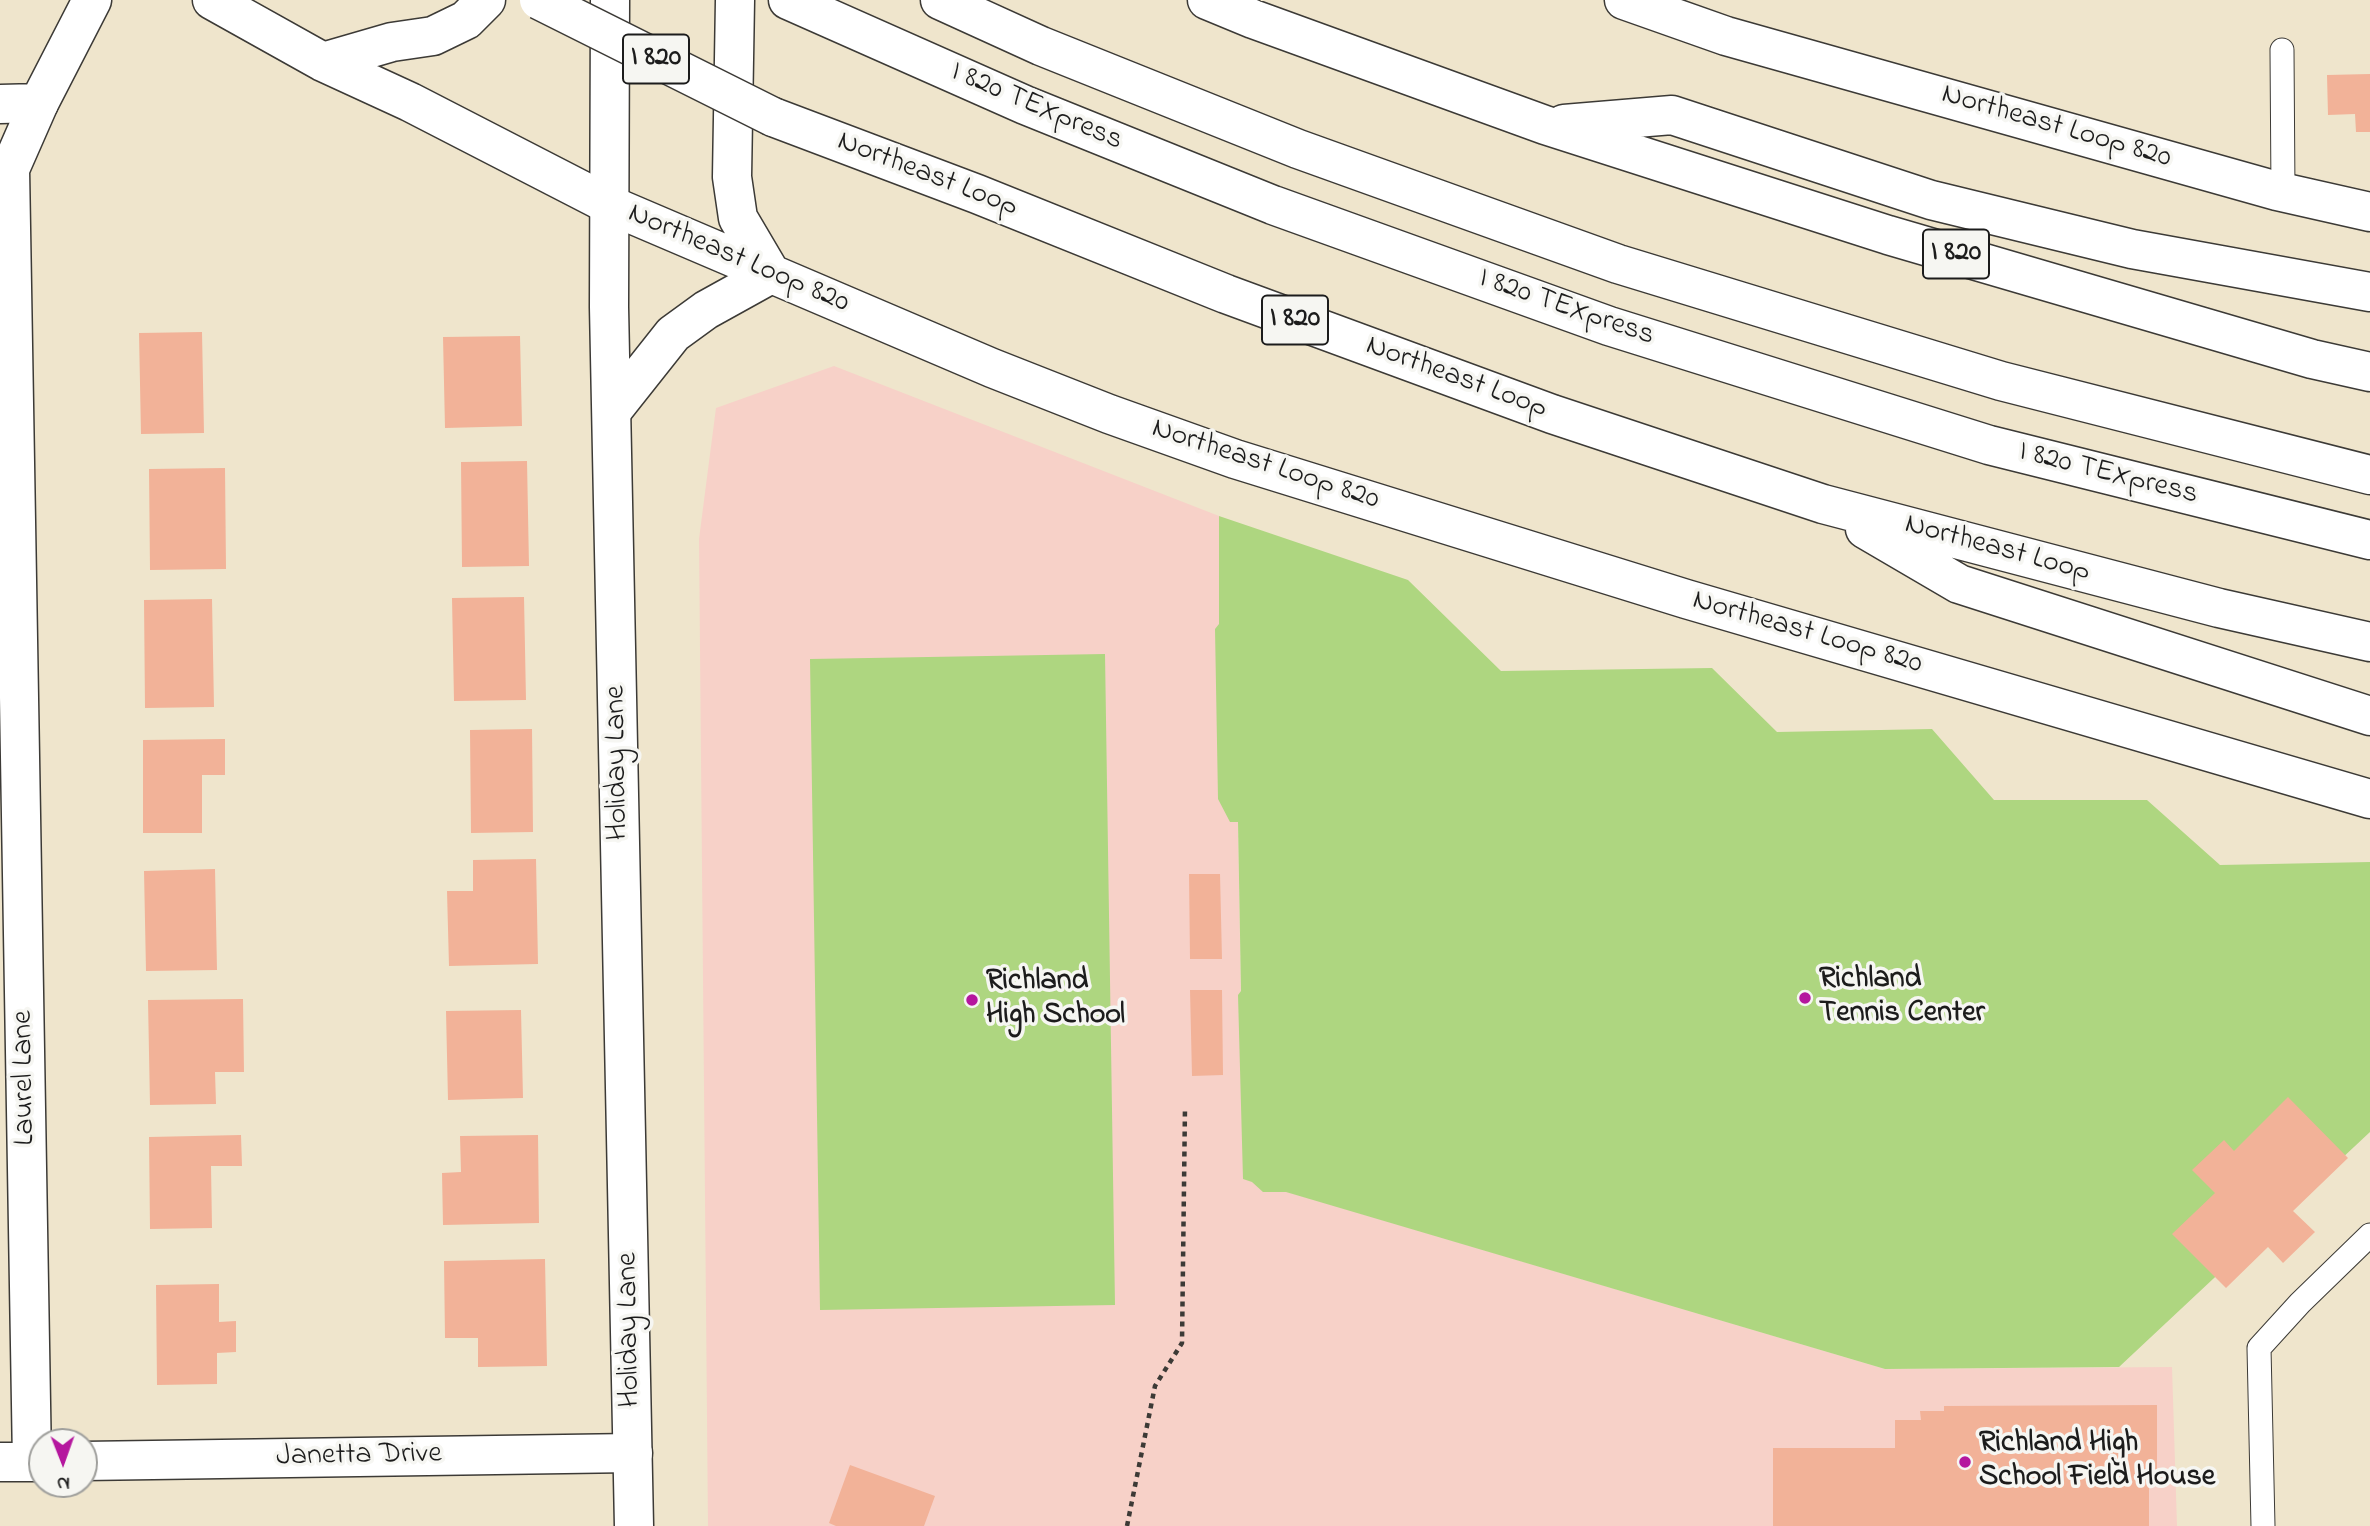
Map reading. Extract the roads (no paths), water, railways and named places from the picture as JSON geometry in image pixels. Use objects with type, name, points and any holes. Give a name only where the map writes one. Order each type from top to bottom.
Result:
[{"type":"main road","name":"Laurel Lane","points":[[25,1462],[10,169],[39,103],[92,0]]},
{"type":"main road","name":"Northeast Loop 820","points":[[212,0],[323,62],[410,102],[610,205],[992,368],[1235,459],[1686,599],[2370,799]]},
{"type":"main road","points":[[323,62],[392,42],[433,36],[466,20],[486,0]]},
{"type":"main road","name":"Northeast Loop","points":[[539,0],[773,117],[977,194],[1226,294],[1539,410],[1823,504],[2205,604],[2370,642]]},
{"type":"main road","name":"Holiday Lane","points":[[610,0],[612,411],[634,1526]]},
{"type":"main road","points":[[612,411],[673,334],[706,310],[771,274],[738,218],[732,177],[735,0]]},
{"type":"main road","name":"I 820 TEXpress","points":[[788,0],[1025,105],[1273,205],[1609,326],[1989,445],[2370,540]]},
{"type":"main road","name":"I 820 TEXpress","points":[[940,0],[1041,46],[1298,149],[1618,264],[2000,381],[2370,475]]},
{"type":"main road","name":"I 820","points":[[1207,0],[1545,125],[1902,239],[2312,359],[2370,372]]},
{"type":"main road","name":"Northeast Loop 820","points":[[1624,0],[1726,36],[2283,192],[2370,212]]},
{"type":"main road","points":[[0,104],[39,103]]},
{"type":"main road","points":[[1545,125],[1672,115],[1931,200],[2132,248],[2370,292]]},
{"type":"main road","points":[[1823,504],[1959,584],[2370,716]]},
{"type":"main road","name":"Janetta Drive","points":[[98,1461],[633,1453]]},
{"type":"lane","points":[[2282,50],[2283,192]]},
{"type":"lane","points":[[2263,1526],[2259,1348],[2370,1236]]},
{"type":"place","name":"Richland Tennis Center","points":[[1805,998]]},
{"type":"place","name":"Richland High School","points":[[972,1000]]},
{"type":"place","name":"Richland High School Field House","points":[[1965,1462]]}]
